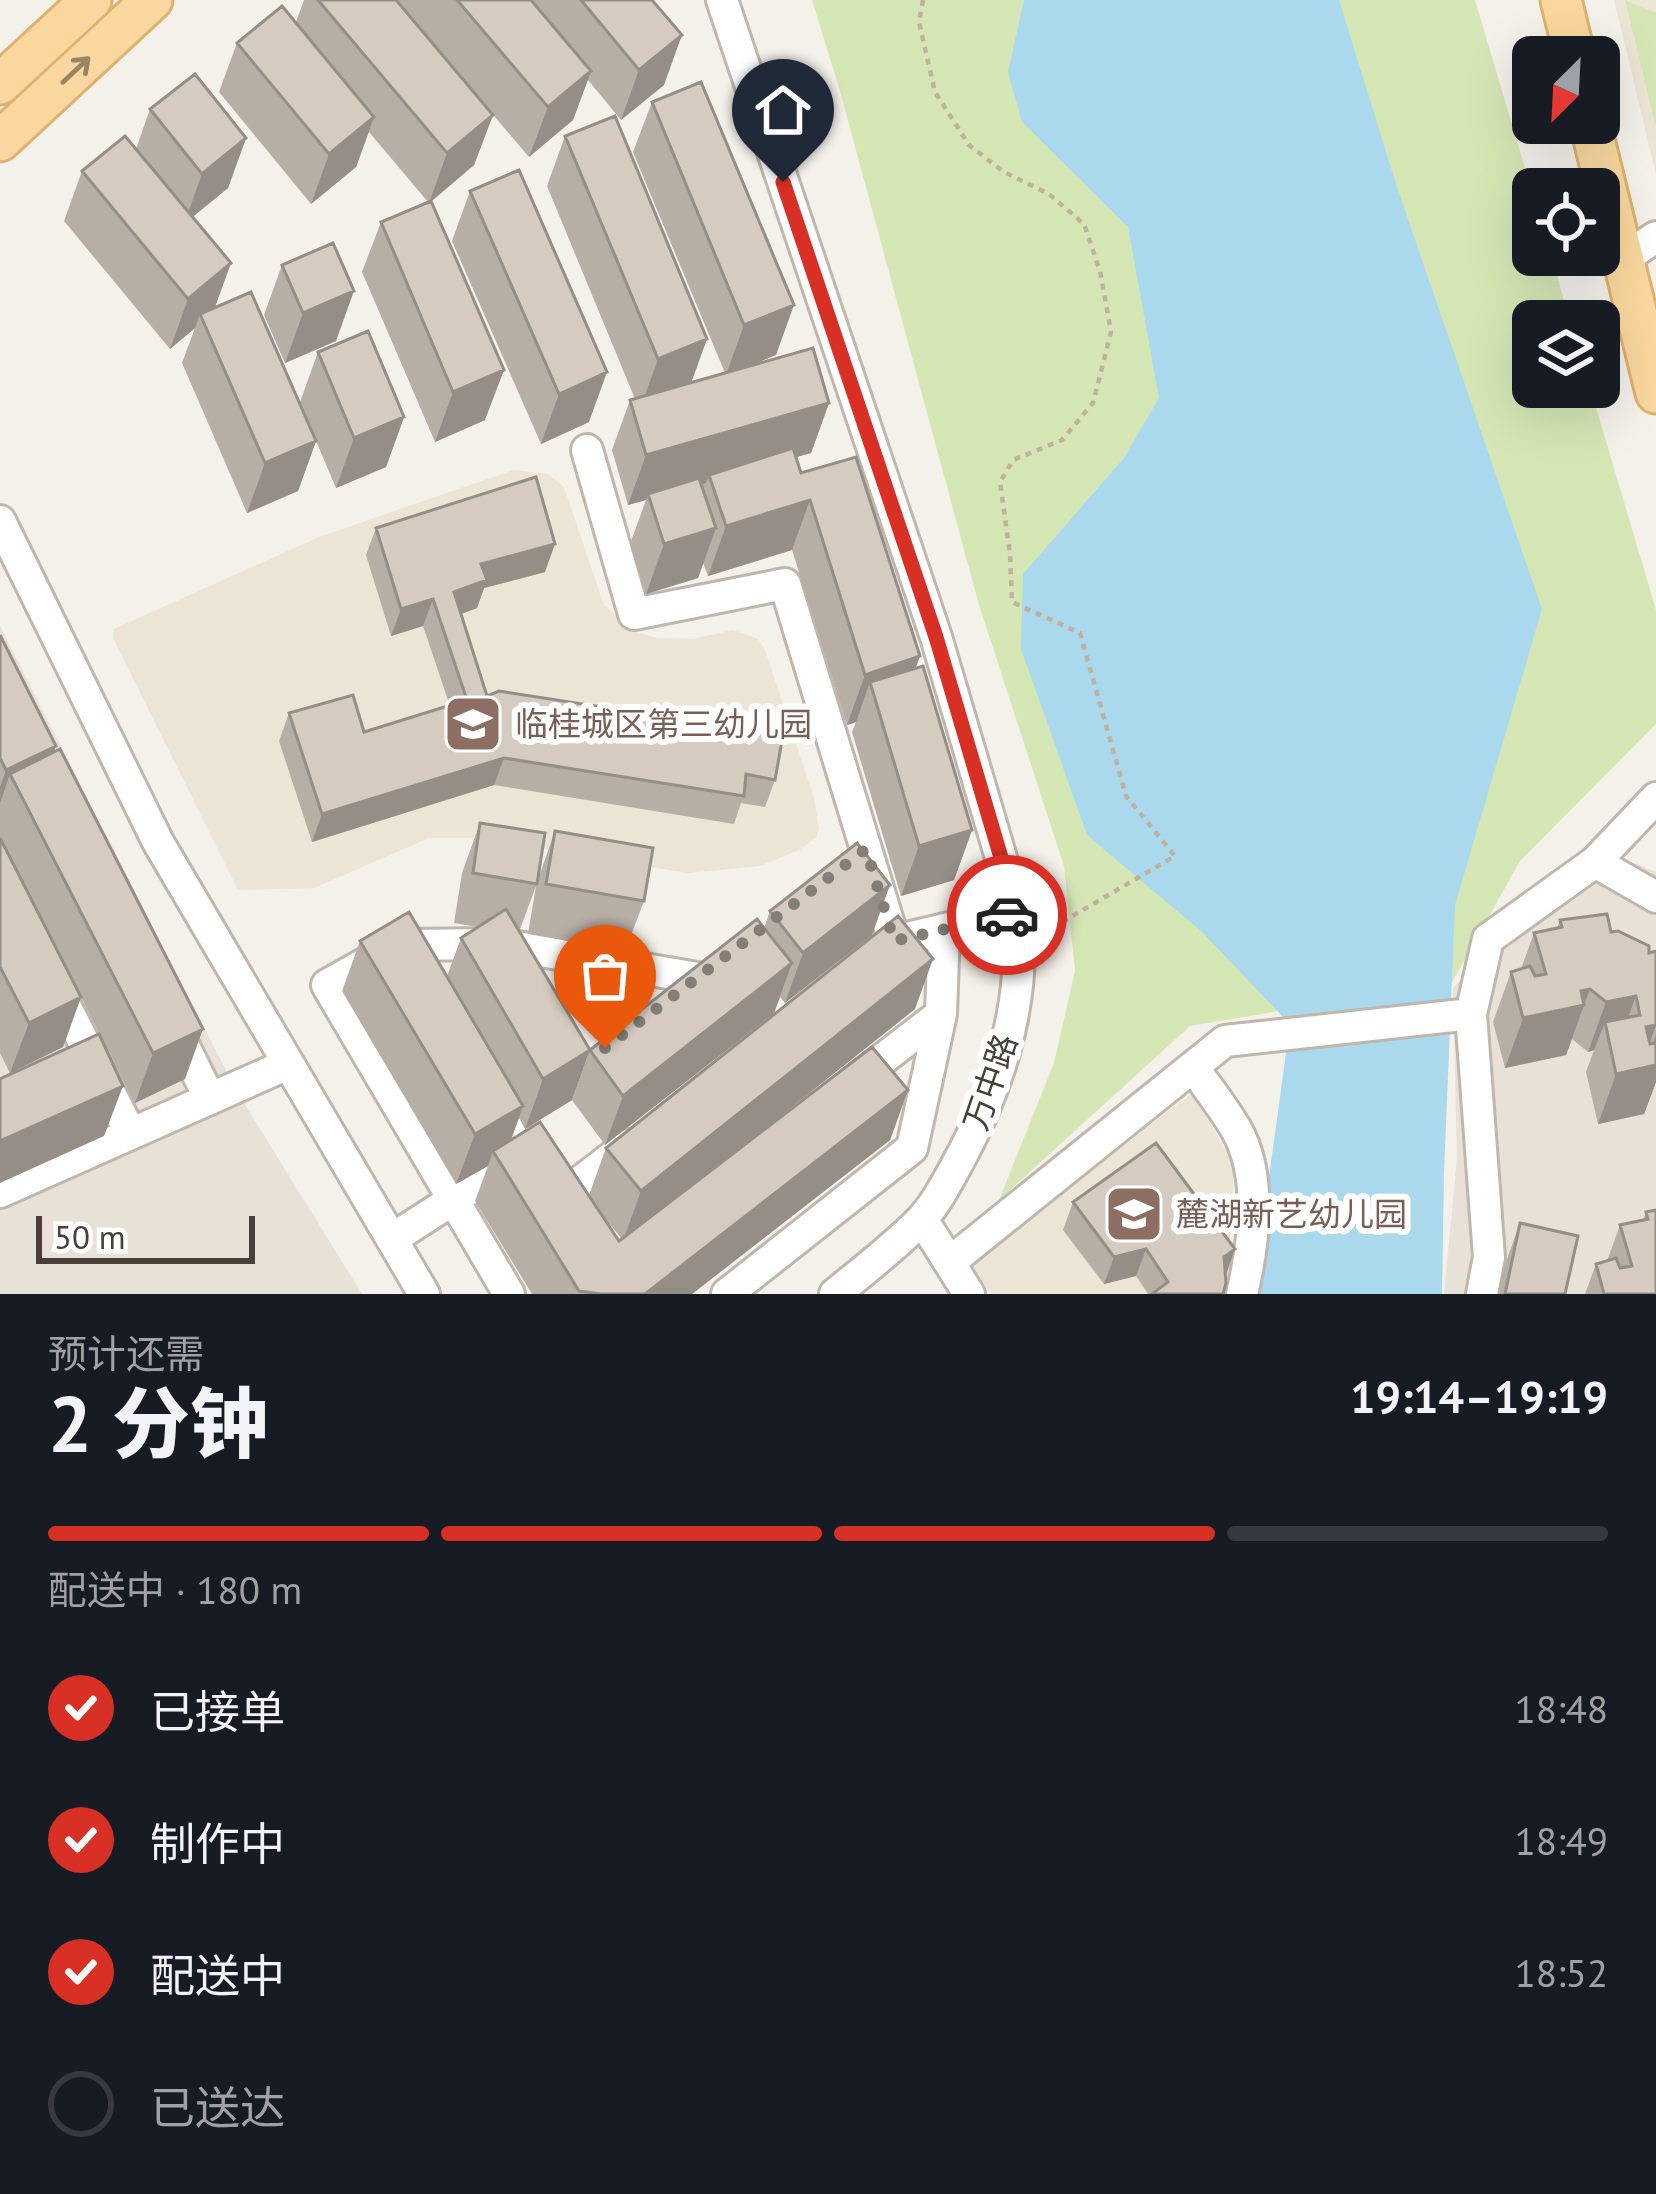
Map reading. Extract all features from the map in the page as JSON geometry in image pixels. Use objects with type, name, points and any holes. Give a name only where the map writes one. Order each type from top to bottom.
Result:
[{"type":"main road","points":[[0,84],[91,0]]},
{"type":"main road","points":[[0,141],[152,0]]},
{"type":"main road","points":[[1561,0],[1569,36]]},
{"type":"main road","points":[[1599,144],[1640,248],[1656,393]]},
{"type":"street","name":"万中路","points":[[722,0],[936,637],[1017,912],[1021,946],[1016,1004],[995,1084],[971,1139],[922,1220],[835,1294]]},
{"type":"street","points":[[587,449],[634,614],[784,584],[856,856],[894,941]]},
{"type":"street","points":[[0,520],[158,842],[424,1294]]},
{"type":"street","points":[[1482,1294],[1489,1257],[1472,1014],[1488,939],[1595,862],[1656,798]]},
{"type":"street","points":[[1595,862],[1656,897]]},
{"type":"street","points":[[857,970],[894,941],[1017,912]]},
{"type":"street","points":[[727,1294],[912,1148],[941,1014],[944,929]]},
{"type":"street","points":[[500,944],[521,980]]},
{"type":"street","points":[[508,1294],[327,986],[398,945],[500,944],[707,971],[662,1004]]},
{"type":"street","points":[[398,945],[422,983]]},
{"type":"street","points":[[40,957],[82,1060],[131,1134]]},
{"type":"street","points":[[158,993],[210,1099]]},
{"type":"street","points":[[830,1100],[941,1014]]},
{"type":"street","points":[[950,1262],[1225,1041],[1472,1014]]},
{"type":"street","points":[[0,1192],[288,1064]]},
{"type":"street","points":[[1193,1066],[1247,1154],[1252,1229],[1242,1294]]},
{"type":"street","points":[[481,1077],[564,1208],[651,1128]]},
{"type":"street","points":[[392,1239],[528,1152]]},
{"type":"street","points":[[922,1220],[969,1294]]},
{"type":"path","points":[[923,0],[919,22],[935,92],[968,145],[1004,172],[1049,194],[1084,224],[1100,271],[1111,332],[1094,403],[1062,440],[1013,460],[1000,482],[1012,602],[1081,633],[1126,796],[1175,856],[1021,946]]},
{"type":"shaded area","points":[[1614,0],[1656,0],[1656,174]]},
{"type":"shaded area","name":"临桂城区第三幼儿园","points":[[514,470],[548,474],[564,487],[604,605],[639,633],[693,639],[733,630],[758,639],[814,798],[816,838],[760,866],[688,873],[475,838],[429,838],[314,888],[238,890],[113,638],[114,629],[319,537]]},
{"type":"shaded area","points":[[0,626],[236,1090],[362,1294],[0,1294]]},
{"type":"shaded area","points":[[1634,863],[1656,872],[1656,1294],[1444,1294],[1457,1158],[1453,988],[1535,899]]},
{"type":"shaded area","name":"麓湖新艺幼儿园","points":[[1192,1093],[1234,1164],[1227,1294],[991,1294],[971,1264]]},
{"type":"green space","points":[[812,0],[1475,0],[1512,124],[1512,144],[1518,144],[1525,168],[1512,168],[1512,276],[1557,276],[1564,300],[1512,300],[1512,408],[1596,408],[1656,610],[1656,724],[1520,861],[1452,982],[1190,1026],[999,1200],[1054,1063],[1075,971],[1064,866],[979,605]]},
{"type":"green space","points":[[1625,0],[1656,13],[1656,127]]},
{"type":"water","points":[[1024,0],[1339,0],[1397,187],[1542,609],[1455,905],[1442,1294],[1253,1294],[1290,1024],[1201,931],[1087,835],[1021,649],[1023,574],[1124,458],[1159,398],[1128,227],[1022,122],[1008,72]]},
{"type":"building","points":[[318,0],[396,0],[493,115],[447,153]]},
{"type":"building","points":[[457,0],[531,0],[591,71],[548,107]]},
{"type":"building","points":[[581,0],[652,0],[682,35],[639,70]]},
{"type":"building","points":[[282,6],[374,117],[329,154],[237,43]]},
{"type":"building","points":[[195,74],[246,138],[202,174],[150,109]]},
{"type":"building","points":[[701,82],[794,305],[744,325],[652,102]]},
{"type":"building","points":[[615,116],[707,339],[658,359],[565,136]]},
{"type":"building","points":[[125,136],[231,263],[188,299],[82,171]]},
{"type":"building","points":[[519,170],[607,372],[559,394],[470,191]]},
{"type":"building","points":[[431,201],[504,370],[453,392],[381,222]]},
{"type":"building","points":[[333,243],[354,291],[303,313],[282,265]]},
{"type":"building","points":[[251,292],[316,441],[265,463],[200,314]]},
{"type":"building","points":[[368,331],[404,417],[354,438],[318,352]]},
{"type":"building","points":[[813,348],[829,403],[646,455],[630,400]]},
{"type":"building","points":[[793,448],[801,473],[856,457],[920,656],[865,675],[810,500],[726,526],[709,475]]},
{"type":"building","points":[[536,477],[555,544],[481,564],[487,580],[454,592],[487,696],[499,691],[783,735],[775,780],[746,774],[744,796],[504,758],[322,814],[289,713],[353,695],[364,732],[467,700],[433,599],[401,609],[376,528]]},
{"type":"building","points":[[699,478],[716,528],[664,544],[648,494]]},
{"type":"building","points":[[0,635],[56,746],[6,770],[0,758]]},
{"type":"building","points":[[923,666],[972,830],[919,846],[870,682]]},
{"type":"building","points":[[60,749],[203,1029],[153,1053],[10,774]]},
{"type":"building","points":[[480,823],[545,833],[537,884],[473,873]]},
{"type":"building","points":[[555,831],[653,848],[644,901],[546,884]]},
{"type":"building","points":[[0,838],[81,997],[29,1023],[0,967]]},
{"type":"building","points":[[857,843],[890,885],[803,953],[770,911]]},
{"type":"building","points":[[506,909],[590,1050],[543,1079],[461,938]]},
{"type":"building","points":[[409,912],[523,1106],[475,1134],[360,941]]},
{"type":"building","points":[[1607,914],[1611,932],[1649,946],[1649,953],[1656,951],[1656,1025],[1646,1027],[1650,1044],[1656,1043],[1656,1065],[1616,1074],[1605,1022],[1640,1015],[1636,996],[1606,1002],[1590,989],[1581,991],[1584,1005],[1523,1018],[1511,972],[1530,966],[1535,976],[1546,974],[1534,933],[1562,927],[1560,920]]},
{"type":"building","points":[[898,916],[933,959],[641,1191],[606,1148]]},
{"type":"building","points":[[757,919],[792,963],[623,1096],[590,1050]]},
{"type":"building","points":[[99,1034],[123,1086],[0,1141],[0,1079]]},
{"type":"building","points":[[872,1047],[908,1090],[645,1294],[579,1291],[493,1151],[540,1122],[619,1241]]},
{"type":"building","points":[[1156,1143],[1235,1249],[1224,1257],[1223,1294],[1152,1294],[1168,1282],[1146,1249],[1114,1257],[1073,1202]]},
{"type":"building","points":[[1656,1210],[1656,1294],[1604,1294],[1596,1264],[1616,1258],[1620,1268],[1632,1266],[1620,1225],[1648,1219],[1646,1212]]},
{"type":"building","points":[[1520,1223],[1578,1236],[1565,1294],[1505,1294]]},
{"type":"way so far","points":[[605,1048],[866,849],[894,941],[1007,915]]},
{"type":"place","name":"临桂城区第三幼儿园","points":[[473,724]]},
{"type":"place","name":"麓湖新艺幼儿园","points":[[1134,1214]]},
{"type":"route","points":[[783,182],[936,637],[1017,912],[1007,915]]}]
